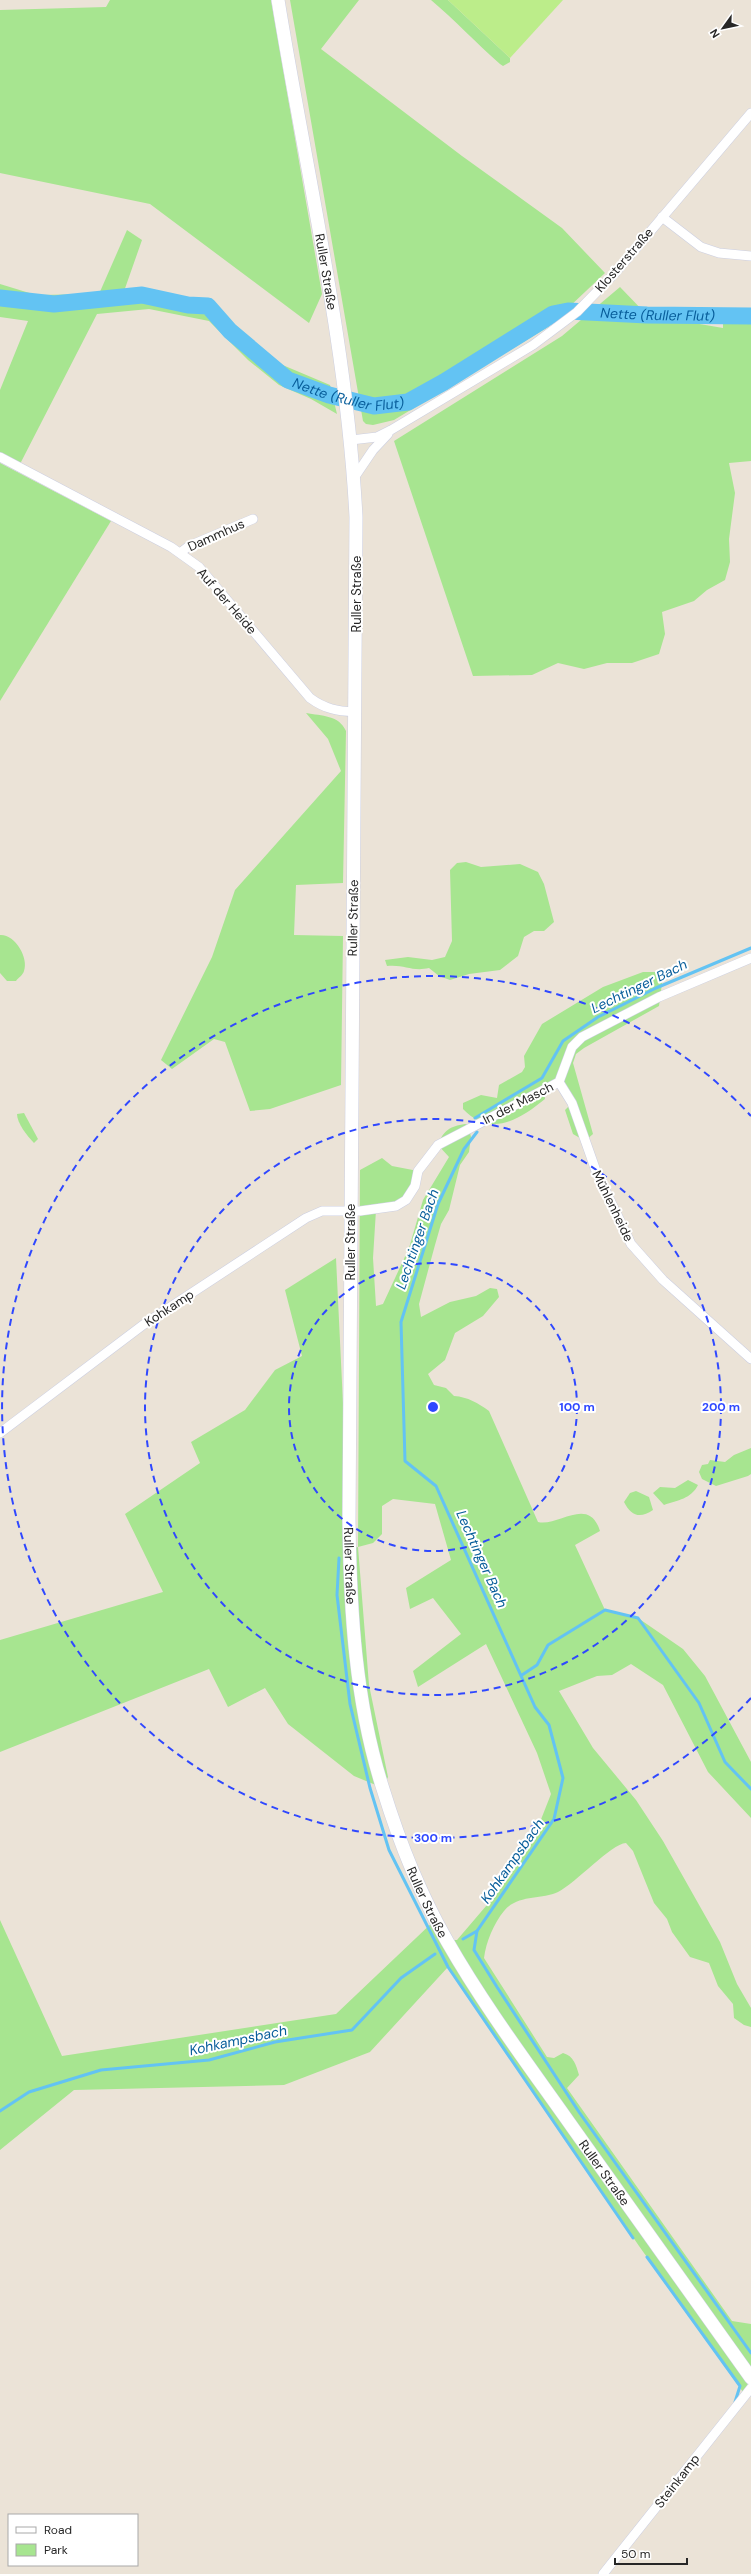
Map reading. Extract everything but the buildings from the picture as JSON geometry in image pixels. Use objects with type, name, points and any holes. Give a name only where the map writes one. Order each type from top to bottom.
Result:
[{"type":"main road","name":"Ruller Straße","points":[[278,0],[348,408],[354,478],[356,517],[349,1518],[351,1596],[358,1678],[372,1749],[382,1788],[399,1835],[436,1919],[469,1976],[563,2114],[751,2378]]},
{"type":"street","name":"Klosterstraße","points":[[351,440],[377,436],[391,430],[533,345],[564,323],[589,300],[751,113]]},
{"type":"street","points":[[662,217],[701,247],[719,253],[751,256]]},
{"type":"street","name":"Klosterstraße","points":[[354,478],[373,450],[391,430]]},
{"type":"street","name":"Auf der Heide","points":[[0,457],[180,553],[214,582],[310,698],[322,707],[333,710],[355,712]]},
{"type":"street","name":"Dammhus","points":[[180,553],[189,546],[253,519]]},
{"type":"street","name":"In der Masch","points":[[350,1210],[376,1210],[396,1206],[406,1200],[415,1186],[418,1171],[438,1145],[558,1082],[572,1047],[582,1037],[660,998],[751,958]]},
{"type":"street","name":"Mühlenheide","points":[[558,1082],[572,1103],[596,1171],[631,1244],[663,1280],[751,1359]]},
{"type":"street","name":"Kohkamp","points":[[0,1433],[143,1324],[282,1233],[322,1211],[350,1210]]},
{"type":"street","name":"Steinkamp","points":[[603,2574],[751,2388]]},
{"type":"green space","points":[[110,0],[271,0],[322,294],[309,323],[150,204],[0,173],[0,10],[106,7]]},
{"type":"green space","points":[[290,0],[359,0],[321,49],[462,156],[562,228],[605,273],[548,327],[394,420],[373,425],[366,424],[363,421]]},
{"type":"green space","points":[[431,0],[448,0],[510,58],[510,62],[503,66],[500,64],[449,15]]},
{"type":"green space","points":[[448,0],[563,0],[510,58]]},
{"type":"green space","points":[[127,230],[142,240],[122,297],[142,295],[188,305],[208,306],[266,358],[330,385],[337,414],[311,399],[279,385],[248,360],[209,321],[149,309],[97,314],[20,464],[0,453],[0,390],[28,321],[0,317],[0,284],[36,295],[99,294]]},
{"type":"green space","points":[[620,287],[647,315],[723,328],[723,315],[751,316],[751,461],[729,463],[735,493],[729,539],[730,562],[725,580],[707,590],[694,601],[662,612],[665,634],[659,654],[632,663],[607,663],[584,669],[558,663],[532,675],[473,676],[394,441],[562,336]]},
{"type":"green space","points":[[0,463],[111,521],[0,701]]},
{"type":"green space","points":[[306,713],[334,719],[343,726],[346,731],[343,883],[296,885],[294,935],[343,936],[341,1085],[270,1109],[250,1111],[225,1042],[214,1039],[172,1069],[161,1060],[212,957],[235,890],[341,771],[328,739]]},
{"type":"green space","points":[[466,862],[481,867],[520,864],[538,872],[544,884],[554,922],[544,931],[534,931],[524,937],[518,956],[500,970],[469,974],[450,980],[439,976],[429,968],[418,969],[387,966],[385,960],[408,957],[432,960],[445,957],[452,941],[450,870],[457,863]]},
{"type":"green space","points":[[0,935],[11,938],[23,954],[25,966],[24,971],[16,981],[7,981],[0,973]]},
{"type":"green space","points":[[643,972],[655,972],[660,976],[662,983],[659,1006],[576,1054],[573,1063],[593,1134],[585,1141],[573,1134],[565,1110],[572,1103],[558,1083],[544,1090],[545,1099],[535,1107],[525,1114],[505,1123],[484,1123],[473,1118],[463,1109],[463,1103],[481,1095],[497,1098],[499,1085],[522,1072],[525,1067],[524,1056],[542,1024],[603,987]]},
{"type":"green space","points":[[24,1113],[38,1139],[34,1143],[17,1118],[17,1114]]},
{"type":"green space","points":[[465,1124],[468,1125],[471,1137],[469,1152],[460,1165],[449,1210],[441,1224],[419,1304],[421,1317],[450,1302],[476,1296],[490,1288],[497,1289],[499,1297],[483,1316],[455,1333],[445,1360],[428,1374],[434,1385],[446,1388],[454,1396],[473,1401],[489,1411],[538,1522],[546,1522],[581,1514],[588,1515],[595,1520],[600,1531],[575,1545],[605,1610],[638,1618],[683,1649],[705,1676],[751,1762],[751,1818],[708,1772],[663,1685],[631,1664],[612,1675],[597,1676],[559,1691],[593,1748],[636,1800],[663,1841],[720,1942],[737,1984],[751,2008],[751,2027],[744,2025],[734,2018],[733,2004],[718,1986],[709,1963],[690,1957],[672,1932],[667,1919],[654,1903],[633,1851],[626,1843],[612,1850],[558,1892],[516,1902],[510,1906],[500,1916],[494,1927],[484,1958],[547,2057],[554,2058],[563,2053],[570,2056],[574,2061],[579,2075],[567,2088],[732,2321],[751,2324],[751,2379],[743,2392],[639,2246],[448,1967],[370,2052],[284,2085],[74,2090],[0,2150],[0,1920],[62,2056],[336,2014],[436,1919],[447,1940],[457,1940],[498,1892],[540,1822],[551,1794],[537,1753],[486,1644],[418,1687],[413,1671],[461,1634],[433,1598],[410,1609],[406,1588],[451,1560],[435,1504],[393,1499],[382,1506],[382,1534],[373,1543],[358,1547],[360,1170],[382,1158],[392,1166],[418,1171],[406,1200],[376,1210],[373,1258],[376,1306],[383,1304],[409,1248],[423,1200],[449,1157],[438,1145],[440,1140],[442,1136],[451,1128]]},
{"type":"green space","points":[[336,1258],[350,1549],[358,1547],[369,1685],[388,1777],[383,1788],[354,1776],[288,1724],[265,1688],[228,1707],[209,1669],[0,1752],[0,1640],[163,1592],[125,1514],[200,1463],[191,1442],[245,1410],[275,1370],[302,1356],[285,1290]]},
{"type":"green space","points":[[751,1448],[751,1474],[748,1476],[716,1486],[702,1479],[699,1472],[702,1465],[708,1464],[710,1460],[725,1462],[734,1455]]},
{"type":"green space","points":[[688,1480],[698,1485],[692,1493],[679,1500],[664,1505],[653,1493],[660,1487],[675,1488]]},
{"type":"green space","points":[[636,1491],[649,1497],[653,1510],[644,1515],[636,1515],[627,1507],[624,1502],[630,1493]]},
{"type":"waterway","name":"Nette (Ruller Flut)","points":[[0,298],[54,304],[142,295],[188,305],[208,306],[230,331],[288,380],[329,395],[374,406],[408,402],[444,382],[553,314],[568,311],[647,315],[751,316]]},
{"type":"waterway","name":"Lechtinger Bach","points":[[475,1118],[542,1078],[563,1041],[598,1017],[656,988],[751,948]]},
{"type":"waterway","name":"Lechtinger Bach","points":[[463,1939],[477,1931],[554,1819],[563,1778],[549,1725],[535,1707],[436,1486],[405,1461],[401,1322],[438,1204],[464,1149],[477,1132]]},
{"type":"waterway","points":[[339,1558],[337,1595],[350,1704],[370,1788],[389,1850],[448,1967],[633,2238]]},
{"type":"waterway","name":"Lechtinger Bach","points":[[522,1675],[537,1665],[548,1645],[605,1610],[638,1618],[699,1703],[725,1762],[751,1789]]},
{"type":"waterway","points":[[477,1931],[474,1950],[497,1987],[579,2112],[751,2353]]},
{"type":"waterway","name":"Kohkampsbach","points":[[0,2111],[29,2092],[101,2070],[209,2060],[275,2042],[352,2030],[401,1978],[435,1954]]},
{"type":"waterway","points":[[647,2257],[740,2386],[735,2402]]}]
